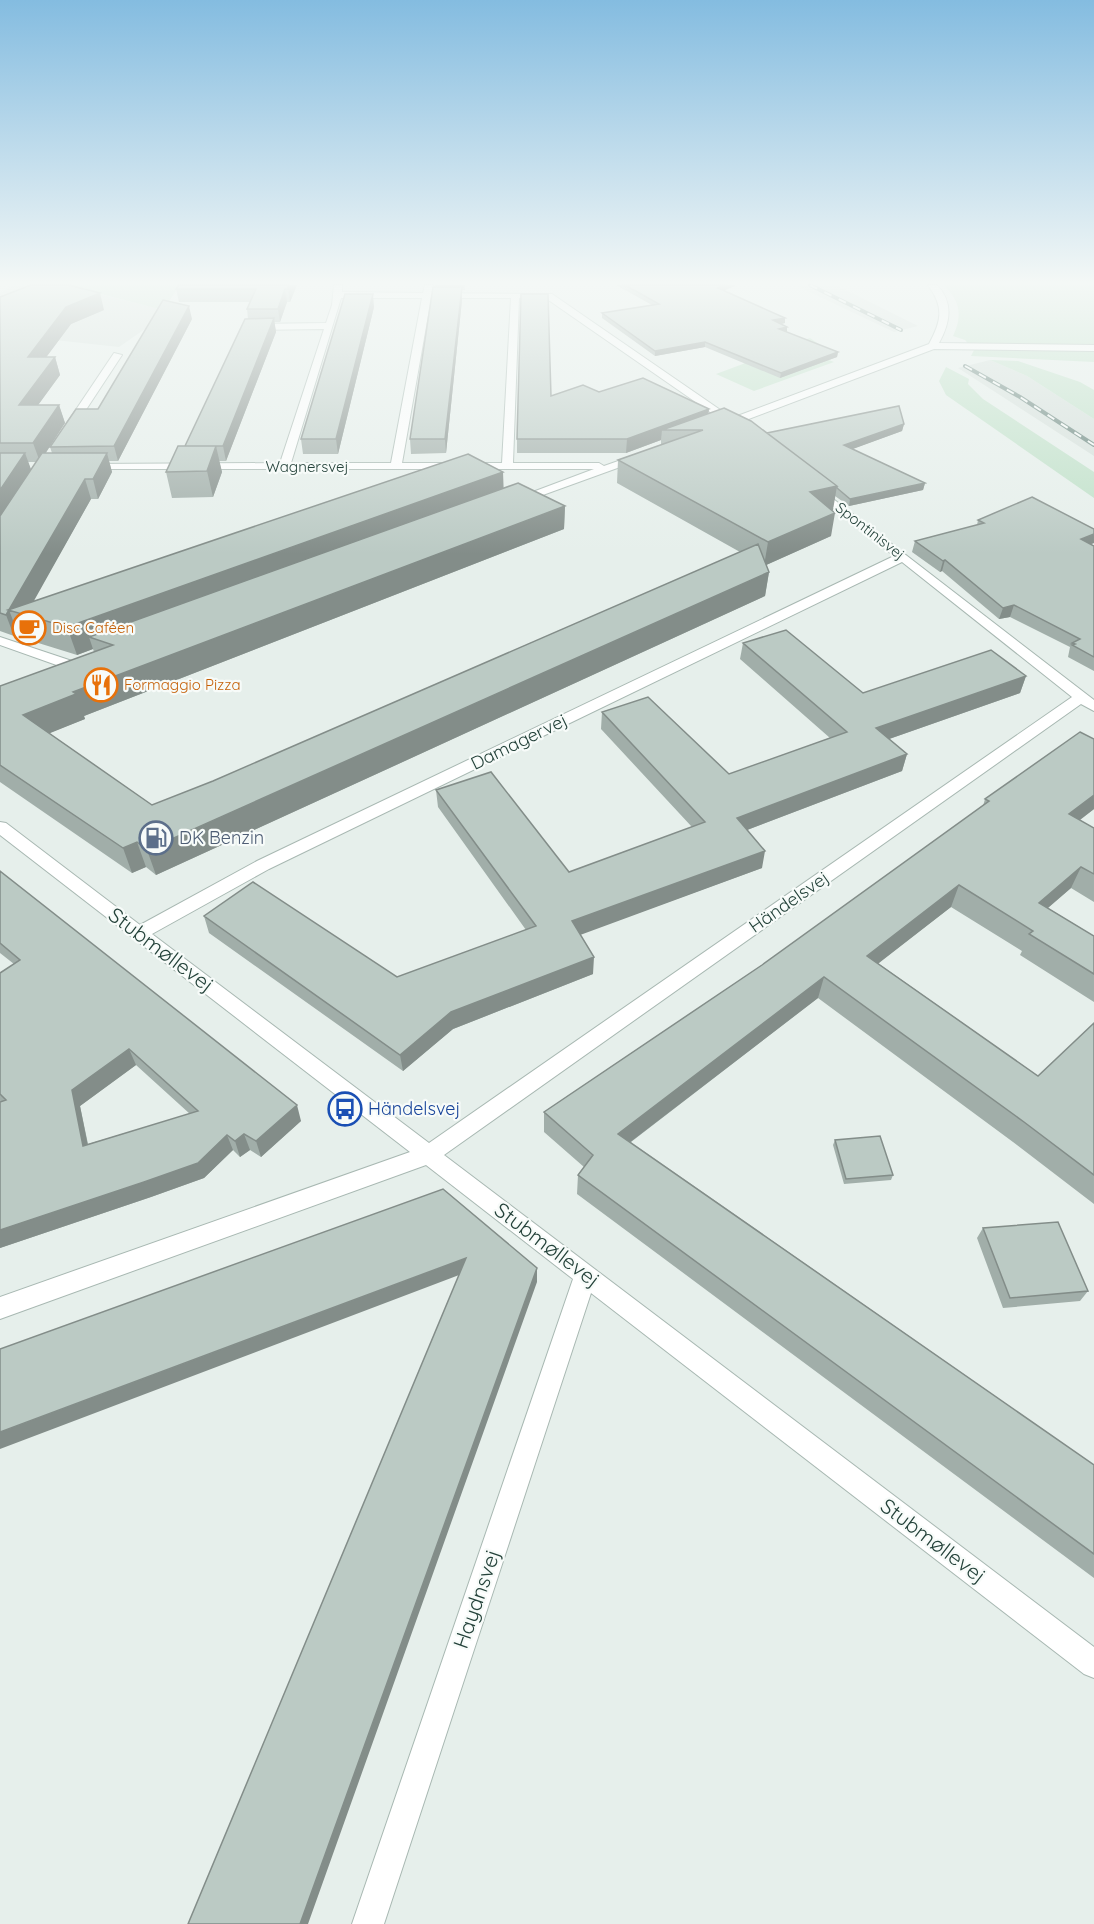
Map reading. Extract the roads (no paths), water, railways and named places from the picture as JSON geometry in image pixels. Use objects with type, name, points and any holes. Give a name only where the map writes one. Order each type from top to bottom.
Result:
[{"type":"street","points":[[62,439],[104,375]]},
{"type":"street","points":[[284,466],[313,375]]},
{"type":"street","points":[[396,466],[413,375]]},
{"type":"street","points":[[507,466],[511,375]]},
{"type":"street","points":[[663,375],[747,435]]},
{"type":"street","points":[[710,430],[856,375]]},
{"type":"street","points":[[505,506],[655,450]]},
{"type":"street","name":"Wagnersvej","points":[[80,467],[177,463],[284,466],[613,466]]},
{"type":"street","name":"Spontinisvej","points":[[802,478],[1087,702]]},
{"type":"street","name":"Damagervej","points":[[139,933],[274,860],[903,557]]},
{"type":"street","points":[[0,641],[75,663],[49,673]]},
{"type":"street","name":"Händelsvej","points":[[0,1308],[428,1155],[1087,702]]},
{"type":"street","name":"Stubmøllevej","points":[[0,827],[1094,1664]]},
{"type":"street","name":"Haydnsvej","points":[[368,1924],[585,1275]]},
{"type":"railway","points":[[981,375],[1020,397],[1094,445]]},
{"type":"place","name":"Disc Caféen","points":[[29,628]]},
{"type":"place","name":"Formaggio Pizza","points":[[101,685]]},
{"type":"place","name":"DK Benzin","points":[[156,838]]},
{"type":"place","name":"Händelsvej","points":[[345,1109]]}]
